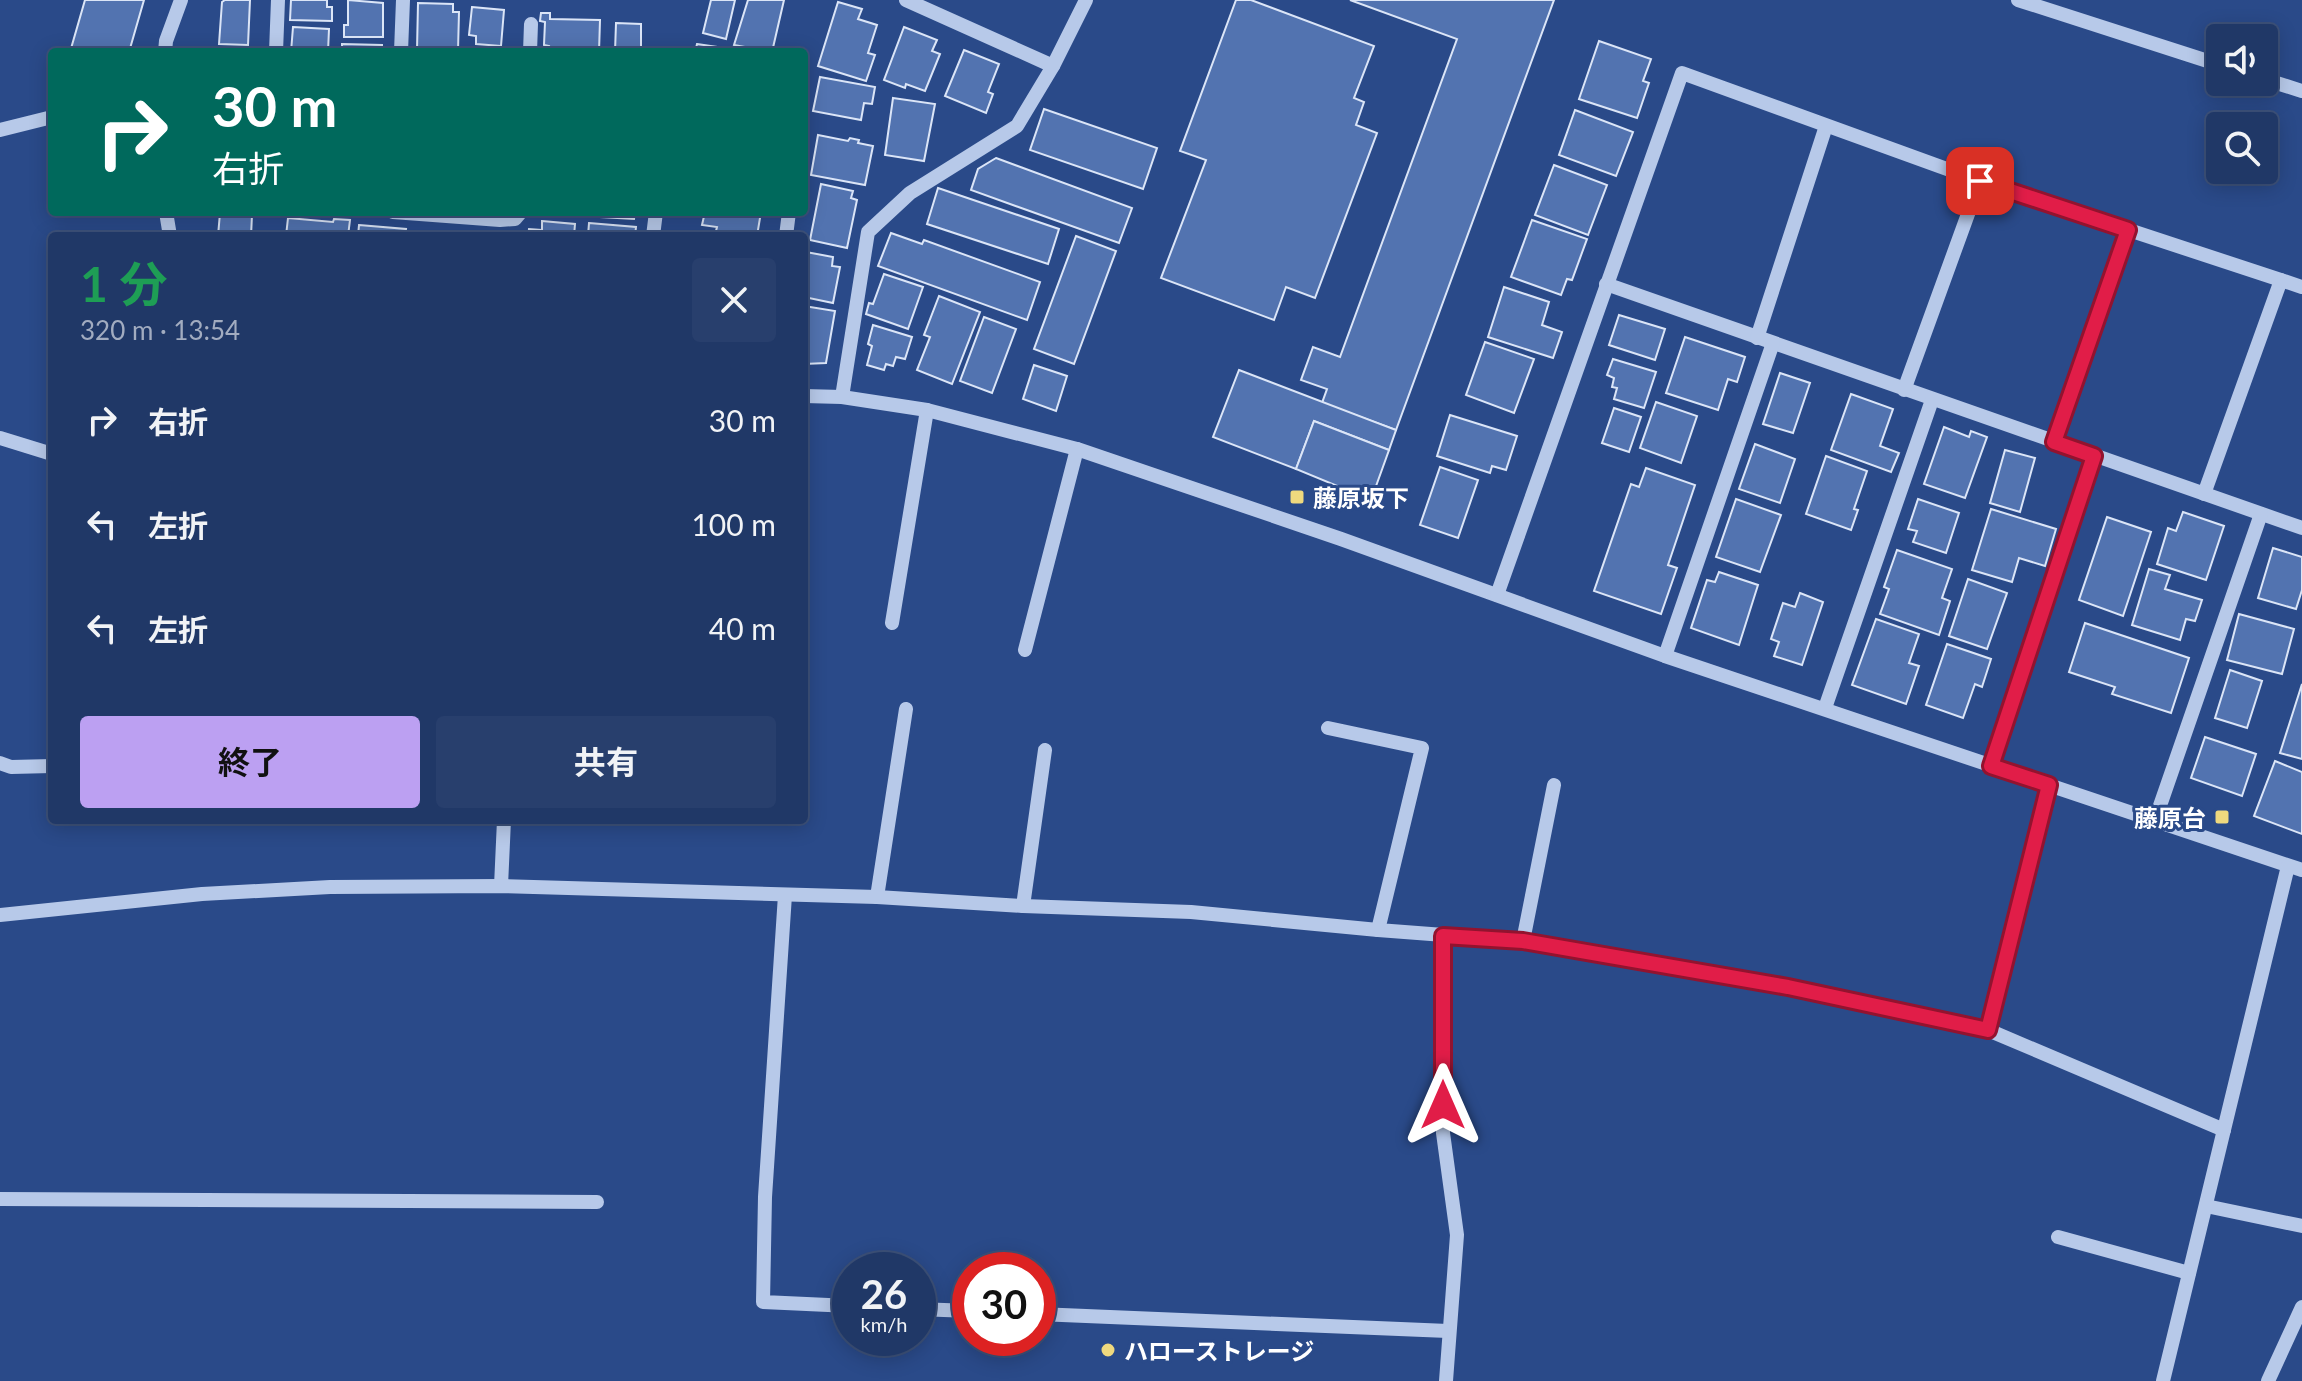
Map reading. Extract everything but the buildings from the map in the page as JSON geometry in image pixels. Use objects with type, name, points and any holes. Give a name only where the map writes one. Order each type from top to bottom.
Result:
[{"type":"street","points":[[165,48],[181,0]]},
{"type":"street","points":[[276,48],[278,0]]},
{"type":"street","points":[[401,48],[403,0]]},
{"type":"street","points":[[906,0],[1053,66]]},
{"type":"street","points":[[842,397],[868,232],[910,193],[1017,126],[1053,66],[1086,0]]},
{"type":"street","points":[[2018,0],[2206,60]]},
{"type":"street","points":[[530,48],[531,24]]},
{"type":"street","points":[[1497,595],[1682,73],[1980,181],[2302,287]]},
{"type":"street","points":[[2278,83],[2302,91]]},
{"type":"street","points":[[0,130],[48,118]]},
{"type":"street","points":[[1757,338],[1826,126]]},
{"type":"street","points":[[1904,390],[1980,181]]},
{"type":"street","points":[[448,216],[500,220],[518,216]]},
{"type":"street","points":[[499,232],[500,220]]},
{"type":"street","points":[[2054,442],[2128,230]]},
{"type":"street","points":[[2204,494],[2281,280]]},
{"type":"street","points":[[1606,284],[2302,528]]},
{"type":"street","points":[[1665,656],[1773,343]]},
{"type":"street","points":[[808,396],[842,397],[927,410],[1077,449],[1665,656],[2295,868],[2224,1130],[2163,1381]]},
{"type":"street","points":[[1825,708],[1932,400]]},
{"type":"street","points":[[892,623],[927,410]]},
{"type":"street","points":[[0,438],[48,453]]},
{"type":"street","points":[[1025,650],[1077,449]]},
{"type":"street","points":[[1991,766],[2094,456]]},
{"type":"street","points":[[2154,823],[2261,514]]},
{"type":"street","points":[[877,897],[906,709]]},
{"type":"street","points":[[1328,728],[1422,748],[1378,930]]},
{"type":"street","points":[[1023,906],[1045,750]]},
{"type":"street","points":[[0,763],[11,767],[48,766]]},
{"type":"street","points":[[1523,941],[1554,785]]},
{"type":"street","points":[[1988,1030],[2049,785]]},
{"type":"street","points":[[501,886],[504,824]]},
{"type":"street","points":[[0,915],[202,894],[330,887],[501,886],[877,897],[1191,912],[1523,941],[1788,987],[1988,1030],[2224,1130]]},
{"type":"street","points":[[785,895],[765,1197],[763,1302],[832,1305]]},
{"type":"street","points":[[1443,936],[1443,1133],[1457,1235],[1446,1381]]},
{"type":"street","points":[[0,1199],[597,1202]]},
{"type":"street","points":[[2206,1206],[2302,1226]]},
{"type":"street","points":[[2058,1237],[2189,1273]]},
{"type":"street","points":[[2268,1381],[2302,1307]]},
{"type":"street","points":[[1056,1315],[1448,1331]]},
{"type":"place","name":"藤原坂下","points":[[1297,497]]},
{"type":"place","name":"藤原台","points":[[2222,817]]},
{"type":"place","name":"ハローストレージ","points":[[1108,1350]]},
{"type":"route","points":[[1443,1105],[1443,936],[1523,941],[1788,987],[1988,1030],[2049,785],[1991,766],[2094,456],[2054,442],[2128,230],[1980,181]]}]
